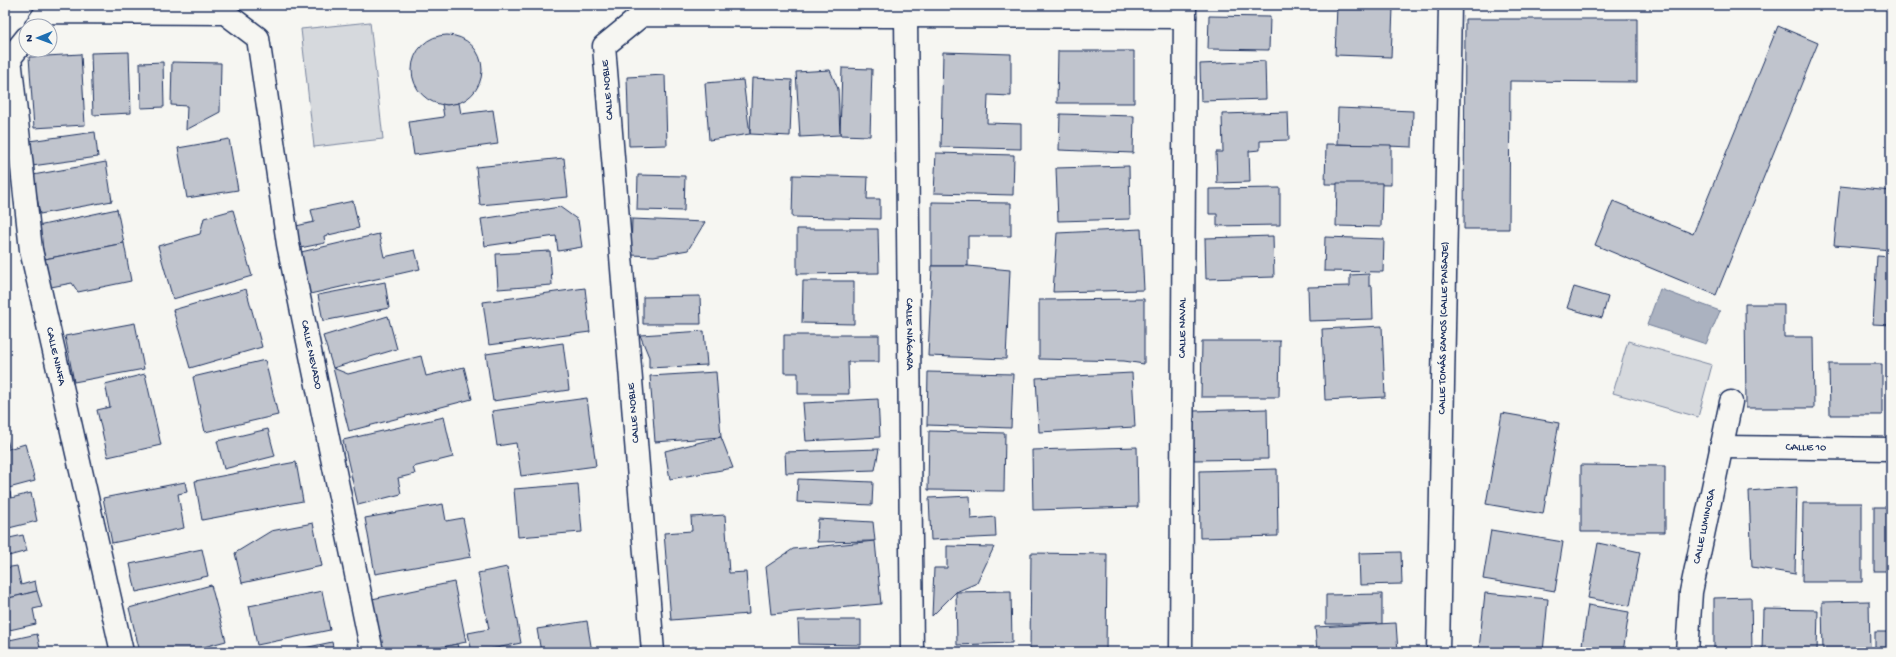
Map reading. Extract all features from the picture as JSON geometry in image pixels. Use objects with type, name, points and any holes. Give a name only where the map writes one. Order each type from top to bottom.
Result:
[{"type":"street","name":"CALLE TOMÁS RAMOS (CALLE PAISAJE)","points":[[1438,652],[1450,5]]},
{"type":"street","name":"CALLE NOBLE","points":[[653,652],[604,46],[642,15],[906,16],[1185,11]]},
{"type":"street","name":"CALLE NAVAL","points":[[1181,652],[1185,11]]},
{"type":"street","name":"CALLE NEVADO","points":[[42,18],[46,12],[225,13],[258,38],[288,244],[372,652]]},
{"type":"street","name":"CALLE NIÁGARA","points":[[906,16],[912,652]]},
{"type":"street","name":"CALLE NINFA","points":[[18,48],[10,58],[31,250],[122,652]]},
{"type":"street","name":"CALLE LUMINOSA","points":[[1687,652],[1691,592],[1731,402]]},
{"type":"street","name":"CALLE 10","points":[[1721,447],[1891,449]]},
{"type":"shaded area","points":[[370,22],[383,139],[314,147],[301,29]]},
{"type":"shaded area","points":[[1660,289],[1720,311],[1706,344],[1647,325]]},
{"type":"shaded area","points":[[1628,341],[1712,365],[1698,417],[1613,393]]},
{"type":"building","points":[[1337,6],[1393,8],[1391,57],[1335,55]]},
{"type":"building","points":[[1209,16],[1270,17],[1269,50],[1208,49]]},
{"type":"building","points":[[1465,19],[1637,19],[1637,82],[1510,81],[1509,229],[1464,229]]},
{"type":"building","points":[[1778,26],[1818,43],[1716,295],[1595,245],[1613,201],[1693,234]]},
{"type":"building","points":[[447,35],[460,38],[472,45],[479,57],[482,70],[479,83],[472,95],[460,102],[447,105],[434,102],[422,95],[415,83],[412,70],[415,57],[422,45],[434,38]]},
{"type":"building","points":[[1058,51],[1134,51],[1134,103],[1057,103]]},
{"type":"building","points":[[129,52],[131,113],[93,115],[91,53]]},
{"type":"building","points":[[943,52],[1011,54],[1011,96],[988,95],[987,123],[1021,124],[1021,149],[941,147]]},
{"type":"building","points":[[81,54],[85,125],[34,128],[29,58],[58,58],[58,55]]},
{"type":"building","points":[[1265,61],[1266,99],[1201,101],[1200,64]]},
{"type":"building","points":[[163,62],[164,107],[141,108],[140,63]]},
{"type":"building","points":[[172,62],[221,63],[220,112],[186,130],[187,106],[171,105]]},
{"type":"building","points":[[842,68],[872,69],[870,136],[840,135]]},
{"type":"building","points":[[830,70],[838,89],[840,135],[800,137],[796,72]]},
{"type":"building","points":[[665,75],[667,145],[629,146],[627,77]]},
{"type":"building","points":[[752,78],[792,80],[790,136],[750,134]]},
{"type":"building","points":[[743,80],[750,134],[709,140],[705,83]]},
{"type":"building","points":[[459,103],[461,114],[493,110],[498,144],[414,155],[409,122],[444,117],[442,104],[447,105]]},
{"type":"building","points":[[1338,108],[1413,111],[1412,147],[1337,144]]},
{"type":"building","points":[[1288,112],[1289,140],[1260,141],[1260,150],[1249,151],[1250,182],[1217,183],[1216,152],[1223,152],[1222,114]]},
{"type":"building","points":[[1060,114],[1134,116],[1133,153],[1059,150]]},
{"type":"building","points":[[95,132],[98,157],[32,166],[29,141]]},
{"type":"building","points":[[229,139],[238,190],[187,198],[178,148]]},
{"type":"building","points":[[1326,144],[1391,145],[1391,185],[1325,184]]},
{"type":"building","points":[[936,153],[1014,155],[1013,195],[934,193]]},
{"type":"building","points":[[564,158],[568,197],[480,205],[476,167]]},
{"type":"building","points":[[106,162],[112,201],[40,214],[33,175]]},
{"type":"building","points":[[1129,166],[1130,219],[1058,221],[1056,168]]},
{"type":"building","points":[[638,175],[685,176],[684,211],[637,210]]},
{"type":"building","points":[[793,175],[868,177],[867,199],[880,199],[880,219],[792,217]]},
{"type":"building","points":[[1337,183],[1382,183],[1381,227],[1336,226]]},
{"type":"building","points":[[1840,186],[1891,191],[1891,250],[1834,245]]},
{"type":"building","points":[[1280,188],[1280,225],[1217,226],[1217,214],[1209,214],[1209,189]]},
{"type":"building","points":[[353,201],[359,228],[324,236],[325,243],[300,248],[296,226],[314,222],[311,210]]},
{"type":"building","points":[[932,202],[1011,203],[1011,236],[968,236],[968,266],[932,266]]},
{"type":"building","points":[[560,207],[578,220],[582,247],[558,251],[556,236],[485,246],[481,219]]},
{"type":"building","points":[[117,209],[124,243],[45,259],[38,226]]},
{"type":"building","points":[[233,210],[252,276],[173,299],[158,246],[200,234],[204,218]]},
{"type":"building","points":[[632,219],[705,222],[688,250],[654,256],[631,255]]},
{"type":"building","points":[[797,229],[878,229],[879,273],[797,274]]},
{"type":"building","points":[[1141,229],[1144,290],[1053,292],[1057,233]]},
{"type":"building","points":[[379,234],[384,257],[415,250],[420,269],[310,294],[301,252]]},
{"type":"building","points":[[1273,236],[1274,277],[1206,279],[1205,238]]},
{"type":"building","points":[[1325,237],[1384,239],[1383,272],[1324,271]]},
{"type":"building","points":[[124,243],[131,281],[78,292],[72,283],[51,287],[45,259]]},
{"type":"building","points":[[550,251],[552,285],[498,289],[496,254]]},
{"type":"building","points":[[1877,256],[1891,257],[1891,325],[1873,324]]},
{"type":"building","points":[[932,266],[968,266],[1010,270],[1006,359],[928,356]]},
{"type":"building","points":[[1369,274],[1369,286],[1372,286],[1373,319],[1309,321],[1308,287],[1350,286],[1350,275]]},
{"type":"building","points":[[803,281],[854,281],[854,324],[802,323]]},
{"type":"building","points":[[385,282],[389,308],[323,321],[318,295]]},
{"type":"building","points":[[1574,287],[1608,297],[1602,318],[1567,308]]},
{"type":"building","points":[[585,288],[590,332],[489,345],[483,302]]},
{"type":"building","points":[[246,289],[262,347],[190,368],[173,310]]},
{"type":"building","points":[[700,296],[701,324],[643,324],[643,297]]},
{"type":"building","points":[[1144,299],[1144,364],[1124,361],[1039,359],[1039,300]]},
{"type":"building","points":[[1745,304],[1784,304],[1784,337],[1813,337],[1814,408],[1746,408]]},
{"type":"building","points":[[388,316],[397,349],[333,368],[323,336]]},
{"type":"building","points":[[135,323],[144,369],[74,382],[65,336]]},
{"type":"building","points":[[1382,326],[1385,397],[1325,400],[1322,329]]},
{"type":"building","points":[[704,331],[707,365],[649,368],[649,357],[640,335]]},
{"type":"building","points":[[784,335],[879,335],[879,362],[848,362],[849,394],[798,394],[798,373],[784,373]]},
{"type":"building","points":[[1202,341],[1280,341],[1279,397],[1201,397]]},
{"type":"building","points":[[563,343],[569,390],[493,401],[486,354]]},
{"type":"building","points":[[421,356],[426,376],[464,367],[472,399],[349,431],[333,368],[348,374]]},
{"type":"building","points":[[265,360],[278,415],[205,432],[193,377]]},
{"type":"building","points":[[1829,364],[1882,364],[1882,415],[1830,415]]},
{"type":"building","points":[[716,372],[721,437],[655,442],[650,376]]},
{"type":"building","points":[[928,372],[1013,374],[1011,428],[927,425]]},
{"type":"building","points":[[1132,373],[1135,427],[1039,432],[1036,378]]},
{"type":"building","points":[[145,374],[161,445],[108,457],[97,410],[110,407],[105,384]]},
{"type":"building","points":[[587,398],[596,466],[521,476],[516,443],[497,446],[492,411]]},
{"type":"building","points":[[878,399],[880,437],[806,441],[803,403]]},
{"type":"building","points":[[1267,409],[1268,459],[1194,460],[1193,411]]},
{"type":"building","points":[[1502,413],[1559,423],[1543,514],[1486,504]]},
{"type":"building","points":[[444,417],[453,457],[413,467],[415,474],[398,478],[401,494],[358,505],[343,440]]},
{"type":"building","points":[[268,429],[275,456],[224,469],[217,441]]},
{"type":"building","points":[[5,430],[9,447],[5,448]]},
{"type":"building","points":[[929,431],[1005,433],[1004,491],[928,490]]},
{"type":"building","points":[[721,437],[733,468],[670,479],[665,451]]},
{"type":"building","points":[[25,444],[35,481],[5,489],[5,450]]},
{"type":"building","points":[[1137,447],[1138,507],[1033,510],[1032,450]]},
{"type":"building","points":[[879,449],[875,470],[786,473],[785,452]]},
{"type":"building","points":[[296,462],[303,501],[202,520],[195,481]]},
{"type":"building","points":[[1581,465],[1665,466],[1665,532],[1581,532]]},
{"type":"building","points":[[1277,469],[1278,536],[1200,538],[1199,471]]},
{"type":"building","points":[[798,479],[873,482],[872,505],[797,502]]},
{"type":"building","points":[[185,482],[187,492],[178,494],[184,528],[112,543],[103,498]]},
{"type":"building","points":[[578,484],[582,532],[518,537],[514,489]]},
{"type":"building","points":[[1797,487],[1795,574],[1752,567],[1749,491]]},
{"type":"building","points":[[10,492],[11,498],[31,493],[37,521],[5,529],[5,493]]},
{"type":"building","points":[[970,496],[971,519],[995,517],[996,537],[931,540],[929,498]]},
{"type":"building","points":[[1803,503],[1862,503],[1862,582],[1802,582]]},
{"type":"building","points":[[443,504],[446,521],[463,518],[471,557],[375,574],[365,518]]},
{"type":"building","points":[[1874,507],[1891,507],[1891,571],[1874,571]]},
{"type":"building","points":[[725,515],[729,573],[746,572],[749,614],[671,620],[664,533],[692,531],[691,517]]},
{"type":"building","points":[[818,519],[873,522],[875,541],[817,542]]},
{"type":"building","points":[[313,523],[322,566],[242,583],[235,553],[271,531]]},
{"type":"building","points":[[1491,530],[1563,542],[1555,591],[1483,579]]},
{"type":"building","points":[[23,535],[27,551],[5,557],[5,539]]},
{"type":"building","points":[[875,541],[881,604],[771,614],[766,567],[793,549]]},
{"type":"building","points":[[1598,543],[1640,552],[1630,606],[1588,598]]},
{"type":"building","points":[[947,546],[994,547],[977,583],[956,592],[932,616],[934,568],[947,568]]},
{"type":"building","points":[[202,549],[208,576],[136,592],[130,564]]},
{"type":"building","points":[[1401,552],[1402,584],[1360,585],[1359,553]]},
{"type":"building","points":[[1031,553],[1107,554],[1106,652],[1030,652]]},
{"type":"building","points":[[17,566],[21,585],[35,581],[37,591],[5,599],[5,568]]},
{"type":"building","points":[[507,567],[521,643],[491,649],[492,652],[472,652],[468,633],[489,629],[478,573]]},
{"type":"building","points":[[454,582],[466,642],[420,652],[383,652],[372,599]]},
{"type":"building","points":[[211,585],[226,641],[185,652],[140,652],[129,608]]},
{"type":"building","points":[[37,591],[42,607],[33,609],[36,624],[5,631],[5,599]]},
{"type":"building","points":[[322,591],[330,630],[257,645],[249,606]]},
{"type":"building","points":[[1011,591],[1012,643],[957,645],[956,592]]},
{"type":"building","points":[[1485,593],[1548,599],[1543,652],[1507,652],[1479,649]]},
{"type":"building","points":[[1382,594],[1382,624],[1326,624],[1326,595]]},
{"type":"building","points":[[1751,597],[1752,652],[1714,652],[1714,598]]},
{"type":"building","points":[[1869,601],[1870,652],[1823,652],[1822,602]]},
{"type":"building","points":[[1588,605],[1629,612],[1623,652],[1581,652]]},
{"type":"building","points":[[1763,609],[1818,610],[1817,652],[1762,652]]},
{"type":"building","points":[[798,620],[861,620],[861,645],[799,644]]},
{"type":"building","points":[[587,621],[592,652],[541,652],[537,629]]},
{"type":"building","points":[[1396,623],[1398,652],[1317,652],[1315,627]]},
{"type":"building","points":[[1875,632],[1891,632],[1891,652],[1875,652]]},
{"type":"building","points":[[37,634],[41,652],[5,652],[5,641]]},
{"type":"building","points":[[332,642],[334,652],[286,652]]},
{"type":"building","points":[[457,644],[459,652],[420,652]]},
{"type":"building","points":[[692,647],[732,648],[732,652],[692,652]]}]
